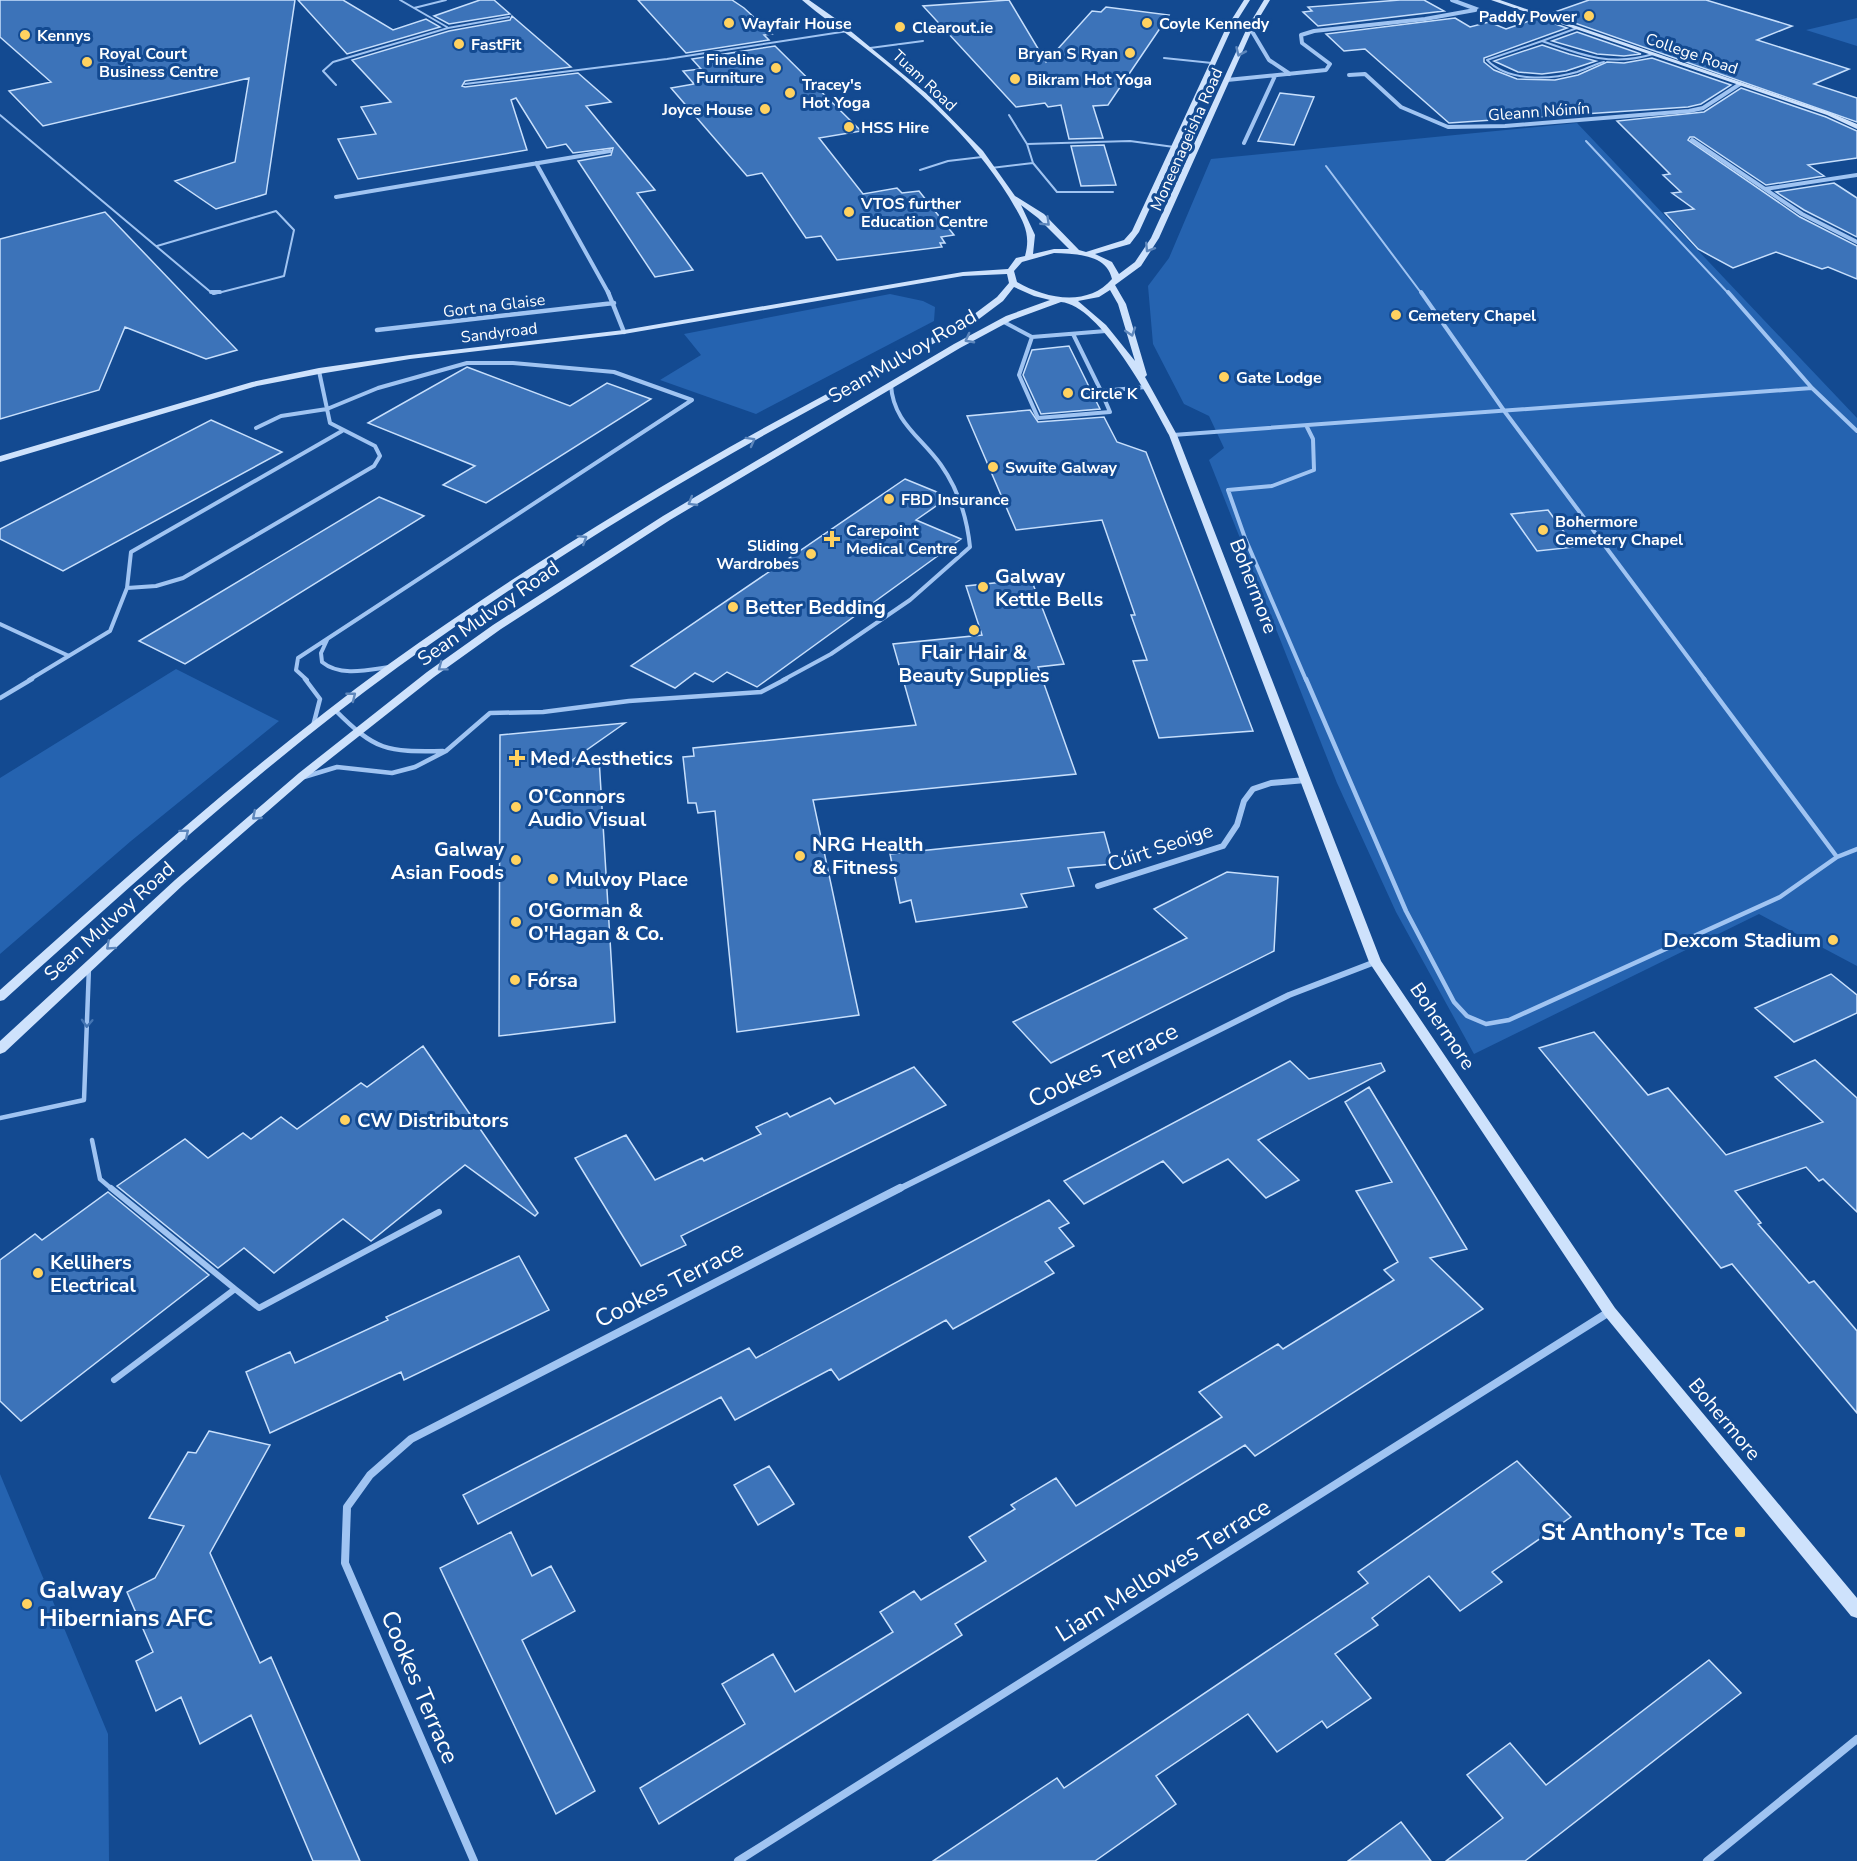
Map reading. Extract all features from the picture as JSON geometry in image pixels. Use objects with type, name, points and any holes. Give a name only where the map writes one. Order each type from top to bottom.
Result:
[{"type":"main road","name":"Tuam Road","points":[[809,0],[870,48],[920,92],[982,157],[1013,195],[1027,222],[1033,242],[1029,256]]},
{"type":"main road","name":"Moneenageisha Road","points":[[1086,254],[1115,247],[1131,237],[1144,215],[1228,30],[1247,0]]},
{"type":"main road","name":"Moneenageisha Road","points":[[1065,299],[1095,295],[1138,264],[1155,238],[1250,28],[1267,0]]},
{"type":"main road","name":"College Road","points":[[1494,0],[1829,114],[1857,127]]},
{"type":"main road","name":"College Road","points":[[1502,0],[1516,7]]},
{"type":"main road","points":[[1829,114],[1857,121]]},
{"type":"main road","name":"Tuam Road","points":[[1013,195],[1041,216],[1076,252]]},
{"type":"main road","points":[[1065,299],[1028,292],[1013,283],[1010,271],[1019,260],[1029,256],[1054,251],[1086,254]]},
{"type":"main road","name":"Bohermore","points":[[1086,254],[1109,264],[1116,273],[1114,282],[1147,383],[1173,435],[1375,962],[1610,1312],[1857,1610]]},
{"type":"main road","name":"Sandyroad","points":[[0,459],[255,384],[319,371],[410,357],[624,332],[963,274],[1010,271]]},
{"type":"main road","name":"Sean Mulvoy Road","points":[[0,997],[171,845],[312,728],[394,666],[513,583],[663,489],[976,317],[1000,299],[1013,283]]},
{"type":"main road","name":"Bohermore","points":[[1065,299],[1092,314],[1147,383]]},
{"type":"main road","name":"Sean Mulvoy Road","points":[[0,1049],[89,964],[301,778],[357,731],[495,628],[617,547],[891,385],[1002,321],[1065,299]]},
{"type":"street","points":[[1452,0],[1514,23]]},
{"type":"street","points":[[1227,80],[1317,73],[1326,70],[1330,64],[1302,43],[1301,35],[1314,31],[1425,19],[1475,10]]},
{"type":"street","points":[[1250,28],[1274,65],[1295,75]]},
{"type":"street","name":"Gleann Nóinín","points":[[1349,75],[1365,74],[1401,107],[1448,127],[1505,126],[1689,111],[1703,108],[1720,94],[1740,84]]},
{"type":"street","points":[[1244,143],[1275,76]]},
{"type":"street","points":[[1692,140],[1803,214],[1857,242]]},
{"type":"street","points":[[336,197],[610,151]]},
{"type":"street","points":[[536,163],[614,303],[624,332]]},
{"type":"street","points":[[1765,189],[1857,175]]},
{"type":"street","name":"Gort na Glaise","points":[[377,330],[614,303]]},
{"type":"street","name":"Cúirt Seoige","points":[[1098,886],[1223,846],[1237,825],[1244,801],[1253,789],[1271,783],[1306,780]]},
{"type":"street","name":"Cookes Terrace","points":[[474,1861],[345,1563],[347,1507],[370,1475],[411,1439],[832,1222],[1289,994],[1375,962]]},
{"type":"street","name":"Liam Mellowes Terrace","points":[[738,1861],[1610,1312]]},
{"type":"street","points":[[1707,1861],[1857,1739]]},
{"type":"lane","points":[[400,0],[448,28]]},
{"type":"lane","points":[[414,8],[446,0]]},
{"type":"lane","points":[[336,85],[323,71],[333,62],[448,28],[509,17]]},
{"type":"lane","points":[[1577,28],[1486,60],[1493,68],[1524,76],[1577,72],[1604,62]]},
{"type":"lane","points":[[465,84],[667,59],[848,31]]},
{"type":"lane","points":[[870,48],[923,41]]},
{"type":"lane","points":[[1542,41],[1604,62],[1632,63],[1653,54]]},
{"type":"lane","points":[[1164,58],[1212,63]]},
{"type":"lane","points":[[0,115],[213,294],[284,276],[294,230],[276,211],[157,246]]},
{"type":"lane","points":[[1009,115],[1027,144],[1033,163],[1057,192],[1113,192]]},
{"type":"lane","points":[[1027,144],[1130,141],[1174,147]]},
{"type":"lane","points":[[1586,141],[1706,267],[1812,388],[1857,431]]},
{"type":"lane","points":[[920,170],[948,161],[982,157]]},
{"type":"lane","points":[[991,168],[1033,163]]},
{"type":"lane","points":[[1326,166],[1431,306],[1505,412],[1837,857]]},
{"type":"lane","points":[[1002,321],[1032,337],[1106,332]]},
{"type":"lane","points":[[1032,337],[1019,375],[1038,418],[1110,412],[1073,334]]},
{"type":"lane","points":[[256,428],[281,416],[327,409],[378,388],[467,363],[513,363],[614,372],[692,400],[298,658],[296,670],[311,684],[320,699],[312,728]]},
{"type":"lane","points":[[127,588],[156,586],[183,578],[374,466],[380,456],[375,446],[330,423],[319,371]]},
{"type":"lane","points":[[1101,391],[1147,383]]},
{"type":"lane","points":[[301,778],[337,767],[392,773],[415,767],[446,751],[490,713],[543,712],[630,701],[761,692],[831,654],[910,600],[970,547],[969,534],[948,475],[895,415],[890,395],[891,385]]},
{"type":"lane","points":[[1173,435],[1307,427],[1812,388]]},
{"type":"lane","points":[[1307,427],[1313,439],[1316,460],[1314,470],[1303,477],[1261,487],[1228,490],[1245,538],[1406,910],[1455,1002],[1467,1016],[1486,1024],[1509,1020],[1780,897],[1837,857],[1857,849]]},
{"type":"lane","points":[[0,698],[110,632],[127,588],[131,552],[342,431]]},
{"type":"lane","points":[[0,624],[69,656]]},
{"type":"lane","points":[[328,638],[322,648],[322,660],[326,666],[337,671],[363,672],[394,666]]},
{"type":"lane","points":[[335,710],[367,741],[392,749],[446,751]]},
{"type":"lane","points":[[0,1118],[84,1100],[89,964]]},
{"type":"lane","points":[[92,1140],[100,1179],[259,1308],[439,1212]]},
{"type":"lane","points":[[114,1380],[235,1289]]},
{"type":"shaded area","points":[[1857,18],[1857,46],[1806,30]]},
{"type":"shaded area","points":[[1577,123],[1857,418],[1857,966],[1759,914],[1474,1054],[1396,912],[1337,783],[1209,460],[1224,448],[1209,416],[1184,404],[1153,344],[1148,286],[1169,258],[1211,159]]},
{"type":"shaded area","points":[[890,294],[923,301],[935,307],[934,321],[756,414],[660,380],[701,355],[684,334]]},
{"type":"shaded area","points":[[176,669],[279,721],[131,841],[0,954],[0,778]]},
{"type":"shaded area","name":"Galway Hibernians AFC","points":[[0,1474],[108,1734],[109,1861],[0,1861]]},
{"type":"building","points":[[0,0],[295,0],[266,194],[216,209],[175,181],[235,162],[249,78],[43,126],[9,91],[51,82],[0,37]]},
{"type":"building","points":[[298,0],[343,0],[393,30],[426,19],[440,27],[347,54]]},
{"type":"building","points":[[480,0],[494,0],[510,14],[449,24],[434,16]]},
{"type":"building","name":"Wayfair House","points":[[638,0],[732,0],[772,34],[764,35],[769,40],[686,53]]},
{"type":"building","points":[[1009,0],[1046,62],[1092,11],[1101,12],[1106,7],[1169,15],[1108,105],[1093,106],[1103,138],[1069,139],[1061,105],[1048,107],[1045,103],[1016,107],[923,6]]},
{"type":"building","points":[[1424,0],[1444,11],[1318,26],[1303,12],[1312,11],[1308,7]]},
{"type":"building","points":[[1589,0],[1706,0],[1792,26],[1757,40],[1849,69],[1814,84],[1857,98],[1857,122],[1549,14]]},
{"type":"building","points":[[512,16],[571,67],[465,81],[462,86],[578,73],[611,102],[586,106],[655,190],[637,193],[693,270],[655,277],[578,161],[611,155],[613,148],[573,153],[566,144],[547,148],[516,98],[511,100],[527,150],[358,179],[338,139],[376,134],[361,107],[391,102],[352,60],[449,31],[510,20]]},
{"type":"building","points":[[1455,18],[1470,27],[1489,22],[1506,29],[1538,18],[1567,28],[1484,58],[1484,62],[1494,70],[1517,79],[1555,80],[1578,75],[1607,62],[1624,63],[1652,58],[1731,85],[1701,104],[1688,107],[1449,123],[1365,49],[1344,51],[1326,34]]},
{"type":"building","points":[[1577,32],[1641,54],[1624,56],[1597,54],[1552,41]]},
{"type":"building","points":[[1542,45],[1596,61],[1566,71],[1542,74],[1518,72],[1494,61]]},
{"type":"building","points":[[775,46],[861,131],[819,138],[863,194],[897,188],[902,193],[919,191],[954,235],[941,237],[945,243],[940,243],[942,247],[837,260],[821,236],[806,238],[762,173],[747,176],[671,88],[694,84],[683,71],[701,69],[692,59]]},
{"type":"building","points":[[1741,88],[1826,117],[1857,131],[1857,158],[1808,165],[1824,176],[1766,185],[1694,137],[1688,140],[1800,217],[1857,246],[1857,279],[1828,267],[1822,269],[1776,252],[1733,268],[1698,249],[1665,213],[1694,209],[1672,193],[1681,192],[1663,175],[1670,174],[1617,121],[1704,112]]},
{"type":"building","points":[[1280,93],[1314,97],[1294,145],[1258,141]]},
{"type":"building","points":[[1104,145],[1116,185],[1081,186],[1071,146]]},
{"type":"building","points":[[1834,183],[1857,198],[1857,237],[1804,210],[1776,192]]},
{"type":"building","points":[[105,212],[237,350],[206,359],[125,327],[99,390],[0,419],[0,239]]},
{"type":"building","points":[[1069,346],[1100,409],[1041,414],[1023,375],[1032,350]]},
{"type":"building","points":[[467,367],[570,406],[607,383],[651,399],[486,503],[443,485],[475,466],[368,423]]},
{"type":"building","points":[[1030,410],[1038,422],[1104,417],[1117,442],[1146,452],[1253,731],[1159,738],[1133,661],[1147,660],[1131,615],[1135,615],[1102,520],[1016,530],[967,416]]},
{"type":"building","points":[[211,420],[282,452],[63,571],[0,539],[0,529]]},
{"type":"building","points":[[905,479],[949,497],[916,520],[961,539],[757,687],[727,672],[713,682],[695,673],[675,688],[631,666]]},
{"type":"building","points":[[379,497],[424,516],[185,664],[139,641]]},
{"type":"building","name":"Bohermore Cemetery Chapel","points":[[1548,510],[1575,547],[1537,551],[1511,514]]},
{"type":"building","points":[[1031,579],[1064,664],[1038,667],[1076,774],[813,800],[859,1015],[737,1032],[715,811],[698,813],[696,803],[688,803],[683,757],[694,756],[693,748],[916,725],[893,644],[982,635],[966,586]]},
{"type":"building","name":"Mulvoy Place","points":[[625,723],[571,761],[599,758],[615,1022],[499,1036],[500,735]]},
{"type":"building","points":[[1104,832],[1113,864],[1068,868],[1074,886],[1021,894],[1027,907],[916,922],[911,900],[900,903],[890,854]]},
{"type":"building","points":[[1227,872],[1278,877],[1274,951],[1051,1063],[1013,1022],[1187,938],[1154,909]]},
{"type":"building","points":[[1831,974],[1857,995],[1857,1013],[1794,1042],[1755,1008]]},
{"type":"building","points":[[1594,1032],[1648,1095],[1668,1088],[1726,1155],[1823,1122],[1775,1077],[1815,1060],[1857,1098],[1857,1212],[1823,1179],[1819,1181],[1806,1167],[1735,1191],[1761,1223],[1758,1224],[1809,1283],[1814,1281],[1857,1331],[1857,1413],[1732,1264],[1721,1268],[1539,1048]]},
{"type":"building","points":[[423,1046],[538,1213],[535,1216],[465,1165],[371,1241],[343,1219],[274,1273],[244,1248],[218,1268],[117,1186],[185,1139],[208,1158],[243,1133],[251,1139],[281,1117],[297,1129],[361,1083],[367,1087]]},
{"type":"building","points":[[1290,1061],[1309,1079],[1381,1063],[1385,1071],[1258,1140],[1299,1180],[1266,1198],[1228,1159],[1183,1183],[1163,1161],[1084,1204],[1064,1181]]},
{"type":"building","points":[[914,1067],[946,1105],[681,1236],[686,1245],[641,1266],[575,1158],[626,1135],[655,1180],[702,1158],[704,1161],[761,1134],[756,1127],[787,1113],[790,1117],[830,1098],[835,1104]]},
{"type":"building","points":[[1369,1087],[1467,1249],[1430,1258],[1483,1309],[1255,1456],[1245,1445],[955,1624],[962,1635],[659,1824],[640,1788],[745,1724],[722,1684],[773,1654],[795,1692],[893,1632],[880,1612],[914,1591],[921,1600],[986,1561],[969,1537],[1015,1509],[1011,1505],[1056,1478],[1076,1506],[1222,1417],[1199,1392],[1278,1344],[1283,1349],[1394,1280],[1384,1270],[1398,1262],[1356,1191],[1392,1182],[1345,1102]]},
{"type":"building","points":[[108,1192],[209,1275],[21,1421],[0,1401],[0,1260],[35,1234],[42,1240]]},
{"type":"building","points":[[1049,1200],[1069,1223],[1059,1228],[1074,1246],[1045,1262],[1054,1273],[953,1329],[946,1320],[839,1380],[831,1369],[735,1420],[721,1397],[478,1524],[463,1495],[749,1348],[756,1358]]},
{"type":"building","points":[[519,1256],[549,1310],[404,1380],[401,1372],[270,1433],[246,1372],[290,1352],[295,1363],[388,1320],[386,1317]]},
{"type":"building","points":[[209,1431],[270,1445],[210,1553],[260,1663],[271,1657],[360,1861],[313,1861],[251,1715],[200,1744],[181,1697],[156,1711],[136,1661],[153,1652],[127,1592],[155,1578],[184,1526],[149,1518],[188,1452],[196,1453]]},
{"type":"building","points":[[1517,1461],[1571,1517],[1492,1572],[1502,1582],[1460,1611],[1429,1576],[1372,1618],[1378,1625],[1335,1654],[1371,1698],[1327,1728],[1322,1721],[1277,1752],[1248,1714],[1156,1776],[1176,1804],[1095,1861],[933,1861],[1057,1778],[1064,1788],[1368,1583],[1358,1572]]},
{"type":"building","points":[[769,1466],[794,1504],[758,1525],[734,1485]]},
{"type":"building","points":[[511,1532],[532,1576],[551,1566],[575,1611],[522,1640],[595,1791],[556,1814],[440,1568]]},
{"type":"building","points":[[1709,1660],[1741,1693],[1525,1861],[1446,1861],[1503,1818],[1467,1775],[1510,1743],[1546,1785]]},
{"type":"building","points":[[1401,1822],[1431,1861],[1348,1861]]},
{"type":"place","name":"Paddy Power","points":[[1589,16]]},
{"type":"place","name":"Wayfair House","points":[[729,23]]},
{"type":"place","name":"Coyle Kennedy","points":[[1147,23]]},
{"type":"place","name":"Clearout.ie","points":[[900,27]]},
{"type":"place","name":"Kennys","points":[[25,35]]},
{"type":"place","name":"FastFit","points":[[459,44]]},
{"type":"place","name":"Bryan S Ryan","points":[[1130,53]]},
{"type":"place","name":"Royal Court Business Centre","points":[[87,62]]},
{"type":"place","name":"Fineline Furniture","points":[[776,68]]},
{"type":"place","name":"Bikram Hot Yoga","points":[[1015,79]]},
{"type":"place","name":"Tracey's Hot Yoga","points":[[790,93]]},
{"type":"place","name":"Joyce House","points":[[765,109]]},
{"type":"place","name":"HSS Hire","points":[[849,127]]},
{"type":"place","name":"VTOS further Education Centre","points":[[849,212]]},
{"type":"place","name":"Cemetery Chapel","points":[[1396,315]]},
{"type":"place","name":"Gate Lodge","points":[[1224,377]]},
{"type":"place","name":"Circle K","points":[[1068,393]]},
{"type":"place","name":"Swuite Galway","points":[[993,467]]},
{"type":"place","name":"FBD Insurance","points":[[889,499]]},
{"type":"place","name":"Bohermore Cemetery Chapel","points":[[1543,530]]},
{"type":"place","name":"Carepoint Medical Centre","points":[[832,539]]},
{"type":"place","name":"Sliding Wardrobes","points":[[811,554]]},
{"type":"place","name":"Galway Kettle Bells","points":[[983,587]]},
{"type":"place","name":"Better Bedding","points":[[733,607]]},
{"type":"place","name":"Flair Hair & Beauty Supplies","points":[[974,630]]},
{"type":"place","name":"Med Aesthetics","points":[[517,758]]},
{"type":"place","name":"O'Connors Audio Visual","points":[[516,807]]},
{"type":"place","name":"NRG Health & Fitness","points":[[800,856]]},
{"type":"place","name":"Galway Asian Foods","points":[[516,860]]},
{"type":"place","name":"Mulvoy Place","points":[[553,879]]},
{"type":"place","name":"O'Gorman & O'Hagan & Co.","points":[[516,922]]},
{"type":"place","name":"Dexcom Stadium","points":[[1833,940]]},
{"type":"place","name":"Fórsa","points":[[515,980]]},
{"type":"place","name":"CW Distributors","points":[[345,1120]]},
{"type":"place","name":"Kellihers Electrical","points":[[38,1273]]},
{"type":"place","name":"St Anthony's Tce","points":[[1740,1532]]},
{"type":"place","name":"Galway Hibernians AFC","points":[[27,1604]]}]
